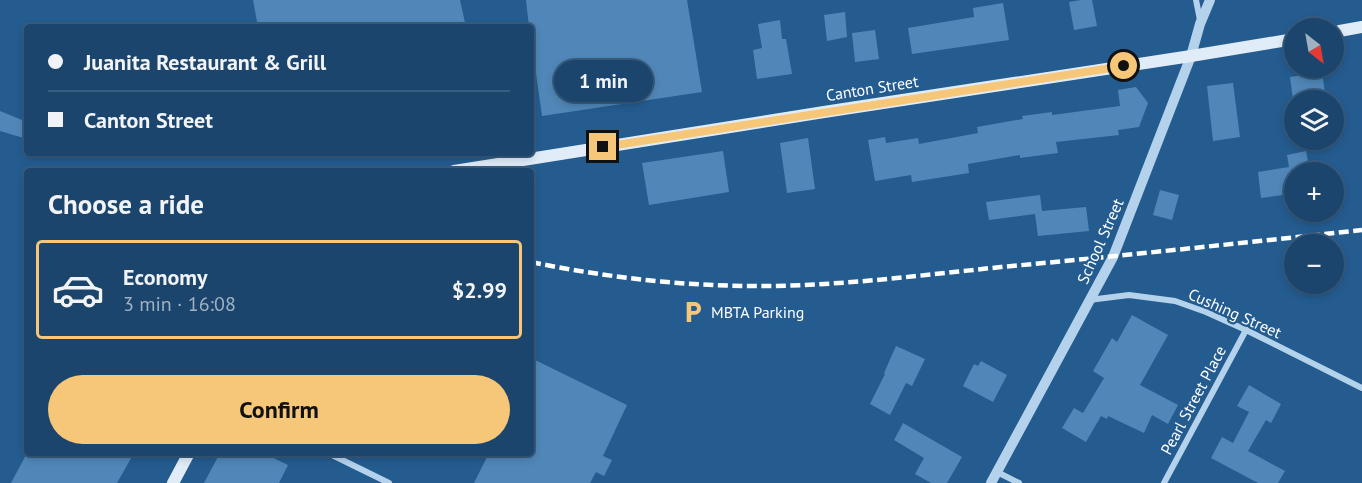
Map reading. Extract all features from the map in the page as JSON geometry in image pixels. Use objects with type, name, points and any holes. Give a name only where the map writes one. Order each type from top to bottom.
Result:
[{"type":"main road","points":[[1344,30],[1362,27]]},
{"type":"main road","name":"Canton Street","points":[[473,168],[1284,41]]},
{"type":"main road","points":[[173,483],[187,456]]},
{"type":"street","points":[[1196,0],[1200,24]]},
{"type":"street","name":"School Street","points":[[991,483],[1113,257],[1191,56],[1210,0]]},
{"type":"street","name":"Cushing Street","points":[[1089,300],[1129,295],[1176,301],[1246,330],[1362,388]]},
{"type":"street","name":"Pearl Street Place","points":[[1164,483],[1246,330]]},
{"type":"street","points":[[333,456],[389,483]]},
{"type":"street","points":[[997,472],[1019,483]]},
{"type":"building","points":[[253,0],[460,0],[465,24],[257,24]]},
{"type":"building","points":[[526,0],[687,0],[702,92],[542,116],[534,59],[534,24],[529,24]]},
{"type":"building","points":[[1092,0],[1097,26],[1074,30],[1069,2]]},
{"type":"building","points":[[1003,3],[1009,40],[912,54],[908,28],[974,17],[973,8]]},
{"type":"building","points":[[845,12],[847,37],[827,41],[824,15]]},
{"type":"building","points":[[780,20],[782,39],[786,39],[792,74],[757,79],[753,50],[762,48],[758,24]]},
{"type":"building","points":[[875,30],[879,59],[855,62],[852,33]]},
{"type":"building","points":[[1290,78],[1323,78],[1325,90],[1292,90]]},
{"type":"building","points":[[1233,83],[1240,137],[1213,141],[1207,86]]},
{"type":"building","points":[[1136,87],[1148,103],[1139,127],[1118,130],[1119,135],[1056,142],[1058,153],[1020,158],[1020,155],[968,164],[969,173],[912,182],[911,175],[875,181],[868,140],[885,137],[886,143],[918,138],[919,144],[978,133],[977,127],[1023,119],[1022,116],[1052,112],[1052,115],[1120,106],[1118,90]]},
{"type":"building","points":[[0,111],[24,121],[24,138],[0,131]]},
{"type":"building","points":[[808,138],[815,189],[787,193],[780,143]]},
{"type":"building","points":[[723,151],[729,192],[649,205],[642,163]]},
{"type":"building","points":[[1306,151],[1308,162],[1288,162],[1287,155]]},
{"type":"building","points":[[1284,168],[1283,195],[1261,198],[1258,172]]},
{"type":"building","points":[[1160,190],[1179,195],[1172,220],[1153,215]]},
{"type":"building","points":[[1040,195],[1042,211],[1086,207],[1089,231],[1038,236],[1035,214],[989,220],[986,202]]},
{"type":"building","points":[[1132,315],[1168,335],[1140,385],[1178,405],[1168,424],[1152,415],[1144,433],[1108,416],[1107,419],[1101,416],[1086,442],[1062,428],[1074,408],[1083,413],[1104,378],[1093,371],[1112,338],[1117,342]]},
{"type":"building","points":[[896,346],[925,359],[912,386],[906,383],[890,415],[870,404]]},
{"type":"building","points":[[534,359],[627,405],[603,456],[612,460],[604,476],[596,472],[590,483],[474,483],[488,456],[534,456]]},
{"type":"building","points":[[981,361],[1007,375],[993,402],[963,386],[974,364],[978,366]]},
{"type":"building","points":[[1249,385],[1281,404],[1271,423],[1266,420],[1248,451],[1285,471],[1278,483],[1258,483],[1211,458],[1222,437],[1233,443],[1249,412],[1237,406]]},
{"type":"building","points":[[903,423],[962,457],[947,483],[931,483],[915,474],[924,458],[894,440]]},
{"type":"building","points":[[25,456],[132,456],[117,483],[11,483]]},
{"type":"building","points":[[218,456],[269,456],[288,465],[279,483],[204,483]]},
{"type":"railway","points":[[534,263],[590,273],[680,283],[740,286],[828,284],[1362,230]]},
{"type":"place","name":"MBTA Parking","points":[[693,312]]},
{"type":"route","points":[[603,147],[1124,66]]}]
